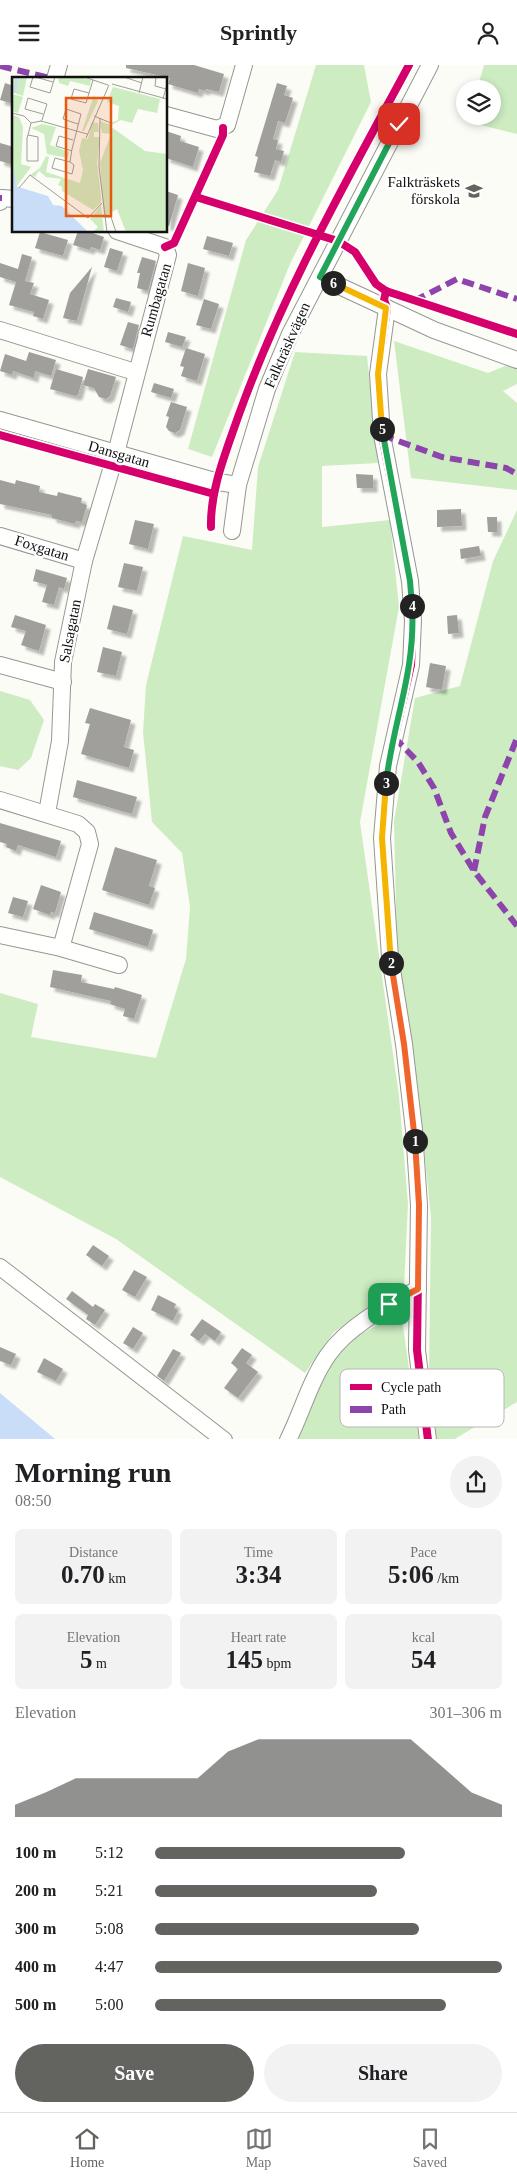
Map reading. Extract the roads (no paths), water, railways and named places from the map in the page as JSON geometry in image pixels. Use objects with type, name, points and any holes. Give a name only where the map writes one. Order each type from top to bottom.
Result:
[{"type":"street","points":[[168,116],[217,129],[227,125],[244,65]]},
{"type":"street","name":"Falkträskvägen","points":[[232,531],[238,485],[267,389],[290,334],[430,65]]},
{"type":"street","points":[[0,202],[2,198],[12,199]]},
{"type":"street","name":"Rumbagatan","points":[[116,453],[135,372],[168,255],[165,247],[123,233]]},
{"type":"street","points":[[320,277],[434,330],[517,360]]},
{"type":"street","points":[[386,308],[378,374],[382,435],[410,581],[413,621],[410,665],[388,766],[382,838],[390,957],[404,1044],[414,1130],[419,1205],[419,1369]]},
{"type":"street","points":[[0,330],[135,372]]},
{"type":"street","name":"Dansgatan","points":[[0,420],[218,482],[238,485]]},
{"type":"street","name":"Salsagatan","points":[[47,813],[60,741],[63,662],[84,561],[116,453]]},
{"type":"street","name":"Foxgatan","points":[[0,536],[84,561]]},
{"type":"street","points":[[0,665],[63,682]]},
{"type":"street","points":[[0,800],[78,824],[88,832],[90,844],[61,948]]},
{"type":"street","points":[[0,935],[61,948],[119,965]]},
{"type":"street","points":[[0,1267],[224,1439]]},
{"type":"street","points":[[288,1439],[328,1355],[353,1330],[389,1304],[418,1289]]},
{"type":"water","points":[[0,1393],[55,1439],[0,1439]]},
{"type":"place","name":"Falkträskets förskola","points":[[474,191]]}]
